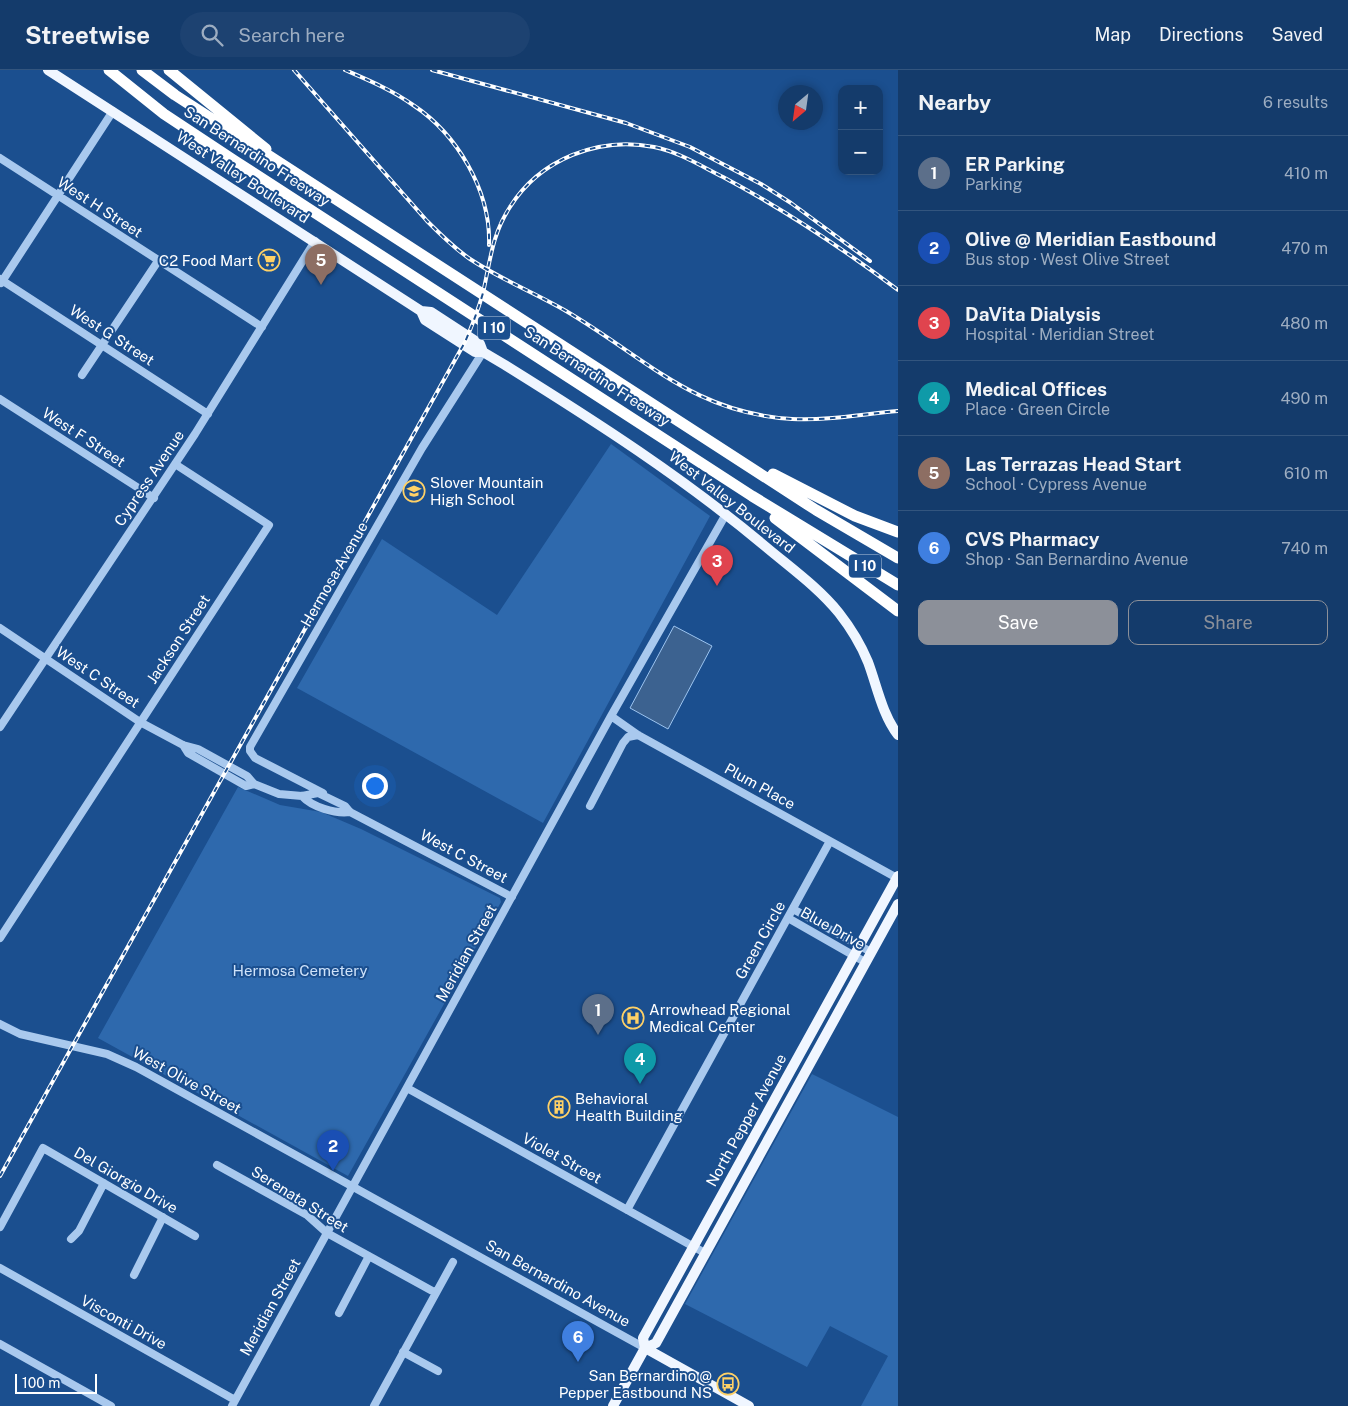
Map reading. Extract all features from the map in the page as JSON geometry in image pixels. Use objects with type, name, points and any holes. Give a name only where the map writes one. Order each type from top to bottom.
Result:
[{"type":"highway","name":"San Bernardino Freeway","points":[[109,70],[164,114],[752,496],[898,585]]},
{"type":"highway","name":"San Bernardino Freeway","points":[[142,70],[175,95],[715,445],[816,510],[898,558]]},
{"type":"highway","points":[[169,70],[260,143],[279,163]]},
{"type":"highway","points":[[715,445],[855,516],[898,532]]},
{"type":"highway","points":[[752,496],[780,522],[898,611]]},
{"type":"main road","name":"West Valley Boulevard","points":[[48,70],[421,311],[431,312],[480,344],[483,352],[649,458],[726,514],[800,576],[839,613],[867,660],[885,712],[898,735]]},
{"type":"main road","name":"North Pepper Avenue","points":[[898,877],[643,1338],[645,1348],[656,1343],[898,904]]},
{"type":"main road","points":[[881,933],[879,930],[884,914],[882,905]]},
{"type":"main road","points":[[613,1406],[645,1348]]},
{"type":"main road","name":"San Bernardino Avenue","points":[[645,1348],[749,1406]]},
{"type":"street","points":[[1,281],[59,196],[112,111]]},
{"type":"street","name":"West H Street","points":[[0,158],[262,327]]},
{"type":"street","name":"Cypress Avenue","points":[[0,727],[154,498],[315,241]]},
{"type":"street","points":[[82,375],[158,261]]},
{"type":"street","name":"West G Street","points":[[1,281],[102,344],[208,414]]},
{"type":"street","name":"Hermosa Avenue","points":[[295,777],[255,758],[250,747],[422,448],[483,352]]},
{"type":"street","name":"West F Street","points":[[0,399],[154,498]]},
{"type":"street","name":"Jackson Street","points":[[0,938],[269,525],[175,464]]},
{"type":"street","name":"Meridian Street","points":[[233,1403],[611,716],[726,514]]},
{"type":"street","name":"West C Street","points":[[0,628],[46,657],[140,722],[182,745],[198,749],[247,776],[254,784],[280,794],[298,796],[318,793],[326,796],[345,806],[350,812],[512,897]]},
{"type":"street","name":"Plum Place","points":[[611,716],[638,734],[898,877]]},
{"type":"street","points":[[590,806],[623,743],[628,737],[638,734]]},
{"type":"street","points":[[295,777],[326,796]]},
{"type":"street","points":[[295,777],[298,796]]},
{"type":"street","name":"West C Street","points":[[298,796],[307,802],[341,814],[350,812]]},
{"type":"street","name":"Green Circle","points":[[626,1210],[830,841]]},
{"type":"street","name":"Blue Drive","points":[[793,909],[870,952]]},
{"type":"street","name":"Blue Drive","points":[[788,918],[865,962]]},
{"type":"street","name":"West Olive Street","points":[[0,1024],[20,1034],[118,1058],[352,1187]]},
{"type":"street","name":"Violet Street","points":[[407,1088],[705,1252]]},
{"type":"street","name":"Del Giorgio Drive","points":[[0,1227],[43,1148],[195,1236]]},
{"type":"street","name":"Serenata Street","points":[[217,1164],[306,1215],[327,1233],[436,1292]]},
{"type":"street","points":[[71,1239],[78,1231],[104,1183]]},
{"type":"street","name":"San Bernardino Avenue","points":[[352,1187],[645,1348]]},
{"type":"street","points":[[134,1275],[163,1217]]},
{"type":"street","points":[[339,1313],[369,1256]]},
{"type":"street","points":[[374,1406],[453,1262]]},
{"type":"street","name":"Visconti Drive","points":[[0,1268],[233,1403]]},
{"type":"street","points":[[0,1344],[111,1406]]},
{"type":"street","points":[[403,1352],[438,1371]]},
{"type":"green space","points":[[611,444],[710,516],[543,823],[297,688],[382,539],[497,615]]},
{"type":"green space","name":"Hermosa Cemetery","points":[[238,787],[280,805],[321,812],[361,829],[500,898],[501,902],[348,1176],[98,1038]]},
{"type":"green space","points":[[812,1074],[898,1117],[898,1406],[861,1406],[888,1356],[830,1326],[807,1367],[685,1304]]},
{"type":"shaded area","points":[[674,626],[712,646],[668,729],[630,708]]},
{"type":"railway","points":[[294,70],[427,221],[458,250],[493,273],[566,311],[698,395],[757,415],[792,419],[832,418],[898,411]]},
{"type":"railway","points":[[345,70],[405,100],[429,117],[444,132],[457,148],[477,185],[484,204],[489,245]]},
{"type":"railway","points":[[432,70],[626,123],[690,147],[761,184],[791,203],[870,261]]},
{"type":"railway","points":[[0,1176],[465,342],[483,293],[492,248],[499,227],[510,207],[537,176],[554,164],[592,148],[633,144],[663,149],[698,164],[791,216],[856,259],[898,290]]},
{"type":"place","name":"C2 Food Mart","points":[[269,260]]},
{"type":"place","name":"Las Terrazas Head Start","points":[[321,285]]},
{"type":"place","name":"Slover Mountain High School","points":[[414,491]]},
{"type":"place","name":"DaVita Dialysis","points":[[717,586]]},
{"type":"place","name":"Arrowhead Regional Medical Center","points":[[633,1018]]},
{"type":"place","name":"ER Parking","points":[[598,1035]]},
{"type":"place","name":"Medical Offices","points":[[640,1084]]},
{"type":"place","name":"Behavioral Health Building","points":[[559,1107]]},
{"type":"place","name":"Olive @ Meridian Eastbound","points":[[333,1171]]},
{"type":"place","name":"CVS Pharmacy","points":[[578,1362]]},
{"type":"place","name":"San Bernardino @ Pepper Eastbound NS","points":[[728,1384]]}]
